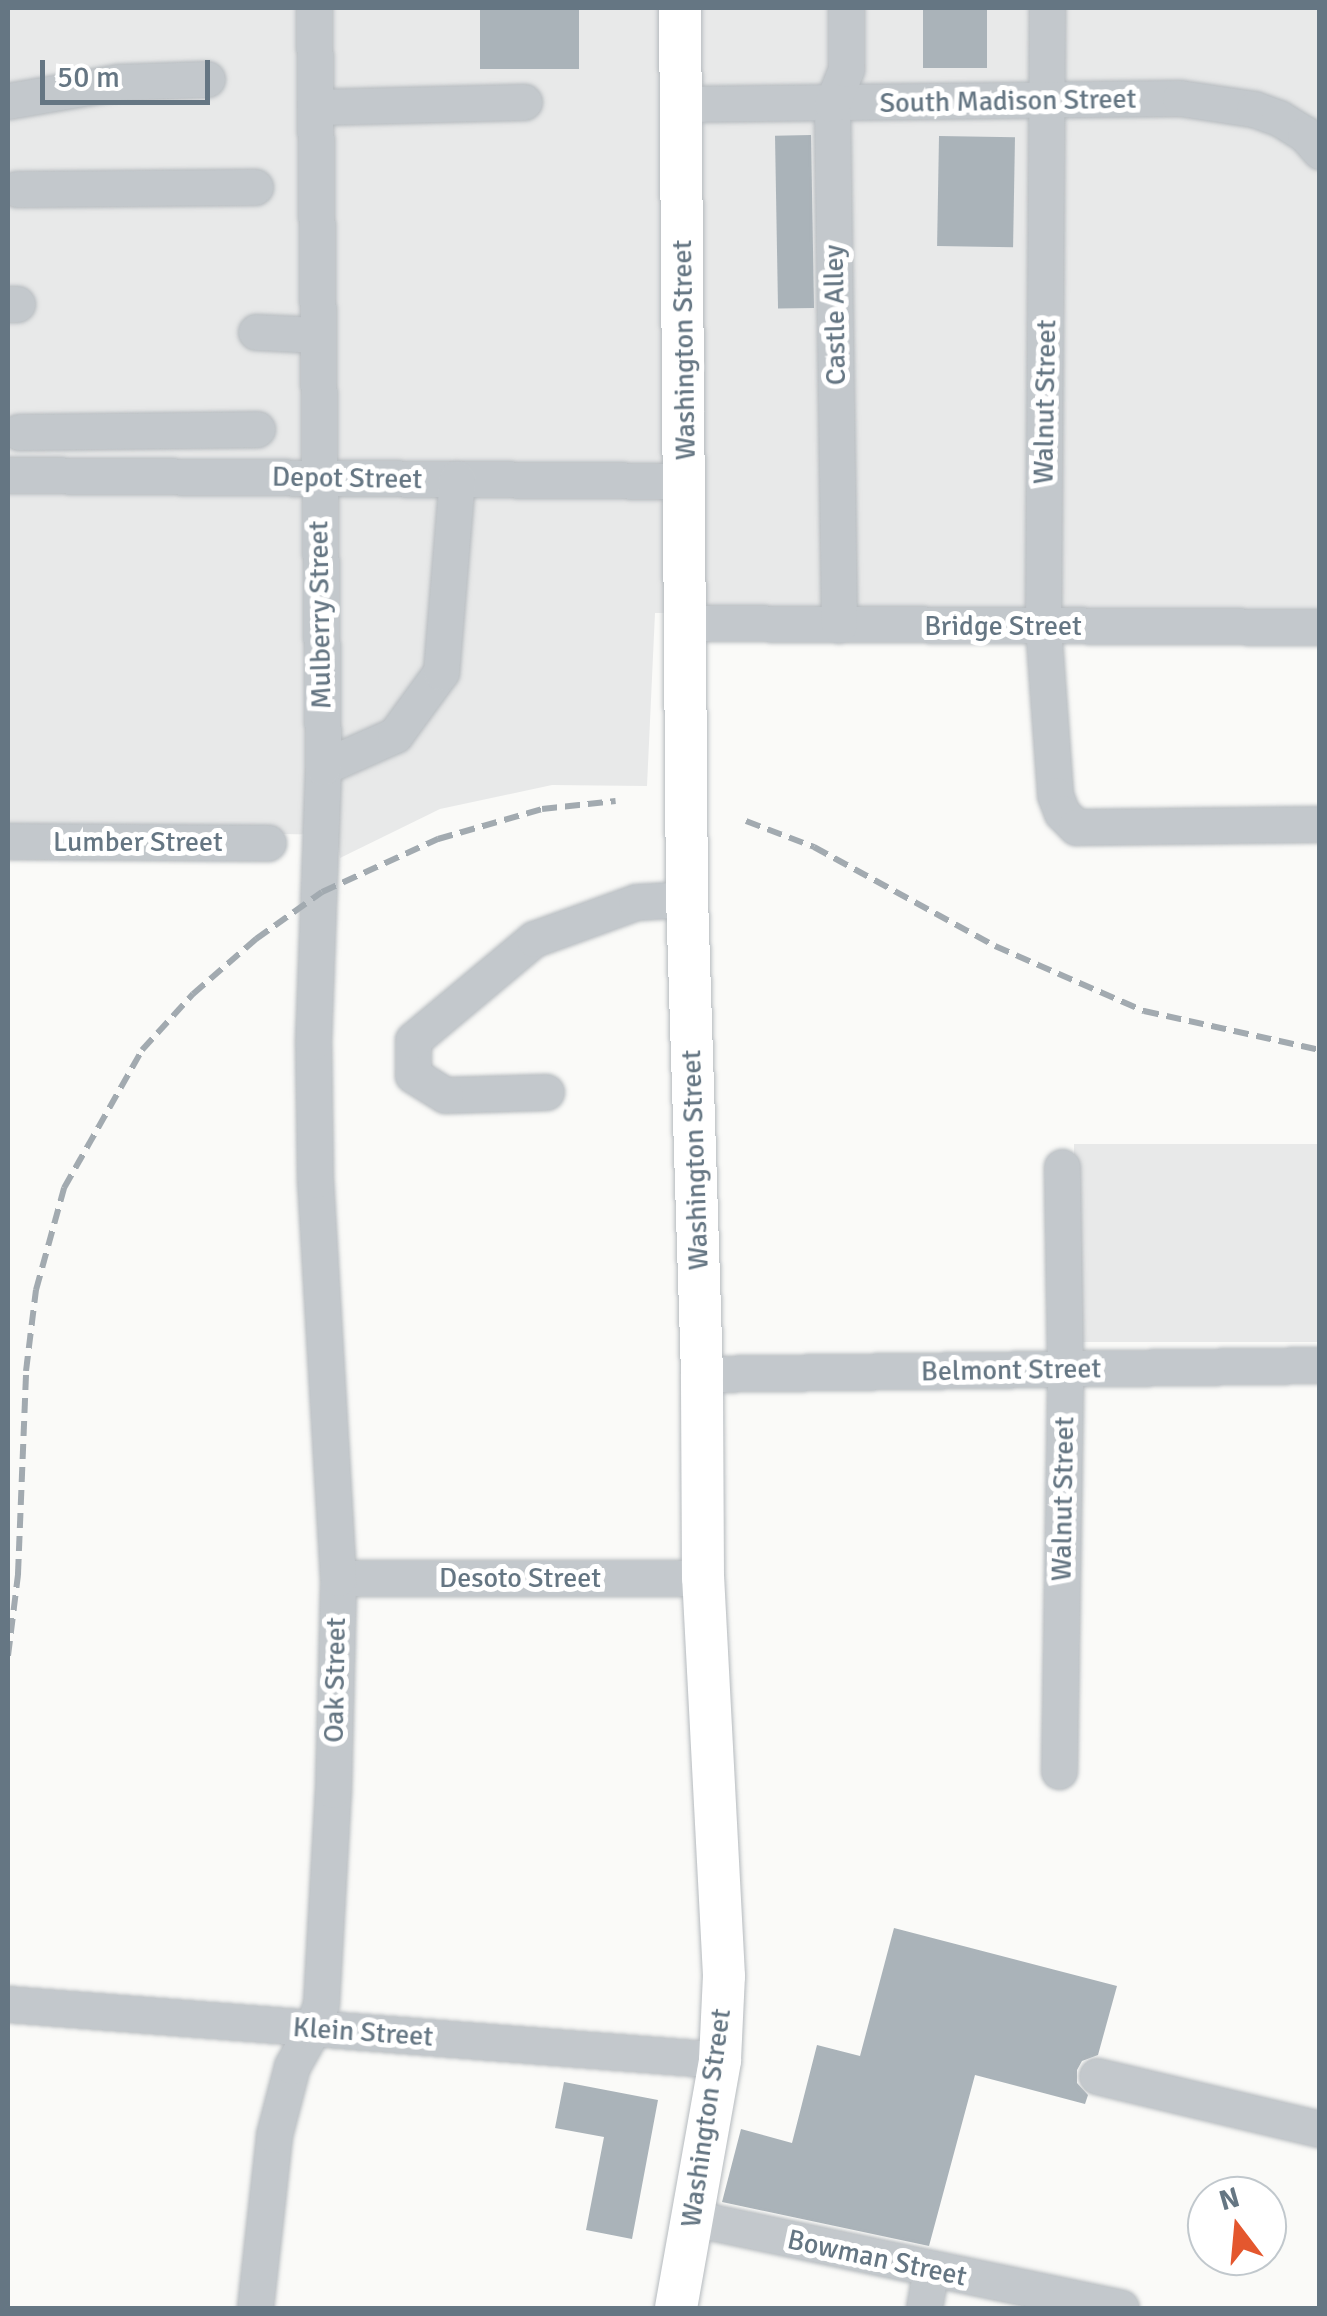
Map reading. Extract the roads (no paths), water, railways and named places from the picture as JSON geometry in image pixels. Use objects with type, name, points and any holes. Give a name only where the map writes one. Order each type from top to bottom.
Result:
[{"type":"main road","name":"Washington Street","points":[[676,2308],[720,2060],[724,1976],[703,1578],[702,1374],[687,899],[680,8]]},
{"type":"street","name":"Mulberry Street","points":[[314,8],[322,766],[314,1042]]},
{"type":"street","name":"Castle Alley","points":[[839,625],[832,104],[846,69],[846,8]]},
{"type":"street","name":"Walnut Street","points":[[1047,8],[1042,626],[1055,795],[1062,813],[1076,827],[1320,824]]},
{"type":"street","points":[[8,102],[118,82],[207,79]]},
{"type":"street","name":"South Madison Street","points":[[681,104],[1048,99],[1217,102],[1279,118],[1305,134],[1320,151]]},
{"type":"street","points":[[314,107],[524,102]]},
{"type":"street","points":[[17,189],[255,187]]},
{"type":"street","points":[[256,332],[317,336]]},
{"type":"street","points":[[19,432],[257,429]]},
{"type":"street","name":"Depot Street","points":[[8,475],[686,481]]},
{"type":"street","points":[[322,766],[394,735],[441,672],[457,479]]},
{"type":"street","name":"Bridge Street","points":[[686,622],[1320,627]]},
{"type":"street","name":"Lumber Street","points":[[8,841],[268,843]]},
{"type":"street","points":[[546,1092],[445,1095],[413,1075],[413,1040],[534,940],[636,902],[687,899]]},
{"type":"street","name":"Oak Street","points":[[255,2308],[274,2135],[292,2066],[313,2028],[322,1984],[338,1578],[315,1180],[314,1042]]},
{"type":"street","name":"Walnut Street","points":[[1059,1771],[1065,1369],[1062,1168]]},
{"type":"street","name":"Belmont Street","points":[[702,1374],[1320,1365]]},
{"type":"street","name":"Desoto Street","points":[[338,1578],[703,1578]]},
{"type":"street","name":"Klein Street","points":[[8,2004],[720,2060]]},
{"type":"street","points":[[1097,2076],[1320,2129]]},
{"type":"street","name":"Bowman Street","points":[[692,2218],[931,2270],[1042,2301],[1121,2308]]},
{"type":"street","points":[[924,2308],[931,2270]]},
{"type":"railway","points":[[8,1656],[18,1574],[26,1371],[36,1290],[64,1188],[142,1050],[193,994],[256,939],[322,892],[438,839],[542,809],[616,801]]},
{"type":"railway","points":[[746,821],[814,847],[995,946],[1144,1011],[1320,1050]]}]
